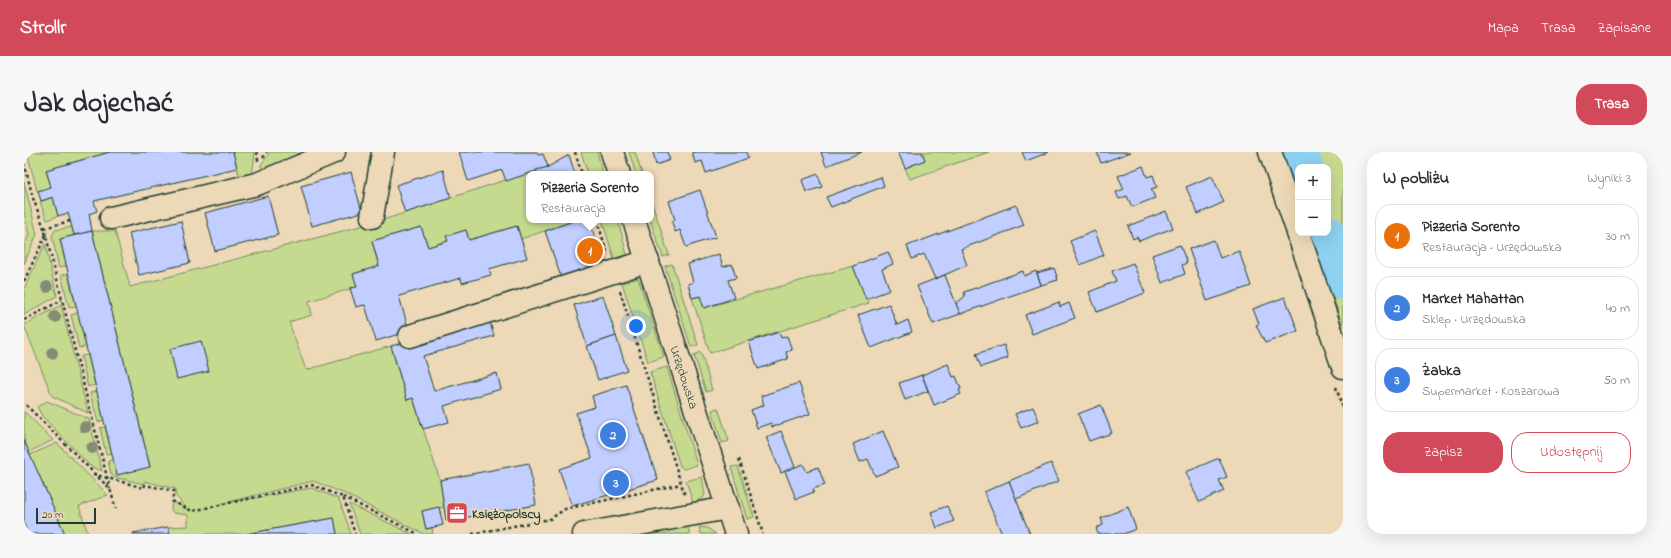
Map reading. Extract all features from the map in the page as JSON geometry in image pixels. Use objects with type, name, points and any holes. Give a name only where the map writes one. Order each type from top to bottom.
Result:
[{"type":"street","points":[[111,218],[257,184],[334,152]]},
{"type":"street","points":[[372,217],[383,152]]},
{"type":"street","points":[[612,152],[619,171]]},
{"type":"street","points":[[1270,152],[1295,224]]},
{"type":"street","name":"Urzędowska","points":[[635,223],[736,534]]},
{"type":"street","points":[[1299,236],[1343,366]]},
{"type":"street","points":[[410,336],[648,261]]},
{"type":"street","points":[[584,534],[610,532],[728,508]]},
{"type":"path","points":[[575,152],[581,171]]},
{"type":"path","points":[[24,163],[33,198],[46,234],[116,509]]},
{"type":"path","points":[[44,228],[70,221]]},
{"type":"path","points":[[598,223],[686,499]]},
{"type":"path","points":[[24,281],[46,234]]},
{"type":"path","points":[[24,320],[62,300]]},
{"type":"path","points":[[26,405],[93,474],[110,489]]},
{"type":"path","points":[[739,459],[763,534]]},
{"type":"path","points":[[93,474],[144,488],[145,484],[174,491],[172,501],[192,511],[312,485],[343,497],[418,534]]},
{"type":"path","points":[[472,534],[550,519],[565,509],[682,484]]},
{"type":"path","points":[[343,497],[355,534]]},
{"type":"green space","points":[[27,152],[110,152],[46,170],[51,187],[37,191]]},
{"type":"green space","points":[[233,152],[255,152],[251,176],[240,179]]},
{"type":"green space","points":[[270,152],[296,152],[297,157],[262,172],[261,165]]},
{"type":"green space","points":[[581,152],[597,152],[602,171],[587,171]]},
{"type":"green space","points":[[629,152],[635,152],[641,171],[635,171]]},
{"type":"green space","points":[[922,152],[989,152],[910,179],[905,168],[925,160]]},
{"type":"green space","points":[[1283,152],[1297,152],[1302,164],[1295,164],[1295,185]]},
{"type":"green space","points":[[1300,152],[1343,152],[1343,282],[1328,236],[1331,236],[1331,164],[1304,164]]},
{"type":"green space","points":[[526,173],[526,223],[567,223],[521,239],[517,226],[469,240],[466,230],[447,236],[448,241],[428,247],[421,227],[372,241],[379,266],[353,274],[357,287],[309,301],[312,315],[289,322],[306,370],[391,346],[407,400],[413,398],[440,480],[444,507],[422,511],[426,529],[432,528],[433,534],[424,534],[343,493],[313,481],[220,504],[312,488],[339,499],[351,534],[337,534],[334,518],[246,534],[170,534],[168,527],[188,526],[188,515],[174,513],[171,510],[172,501],[187,509],[175,495],[176,489],[144,481],[144,484],[114,477],[111,474],[108,461],[114,460],[150,467],[92,231],[115,231],[130,287],[380,221]]},
{"type":"green space","points":[[24,182],[37,234],[24,264],[24,246],[29,235],[24,212]]},
{"type":"green space","points":[[53,197],[58,216],[47,220],[40,202]]},
{"type":"green space","points":[[654,209],[669,255],[663,257],[651,223],[654,223]]},
{"type":"green space","points":[[603,223],[619,223],[627,255],[614,258]]},
{"type":"green space","points":[[72,227],[74,235],[60,239],[66,266],[59,268],[52,236],[55,230]]},
{"type":"green space","points":[[1313,236],[1327,236],[1343,285],[1343,327]]},
{"type":"green space","points":[[45,244],[57,296],[24,315],[24,289]]},
{"type":"green space","points":[[672,264],[698,345],[691,347],[665,266]]},
{"type":"green space","points":[[853,266],[869,303],[710,353],[692,298],[700,296],[704,308]]},
{"type":"green space","points":[[68,274],[76,306],[69,307],[61,275]]},
{"type":"green space","points":[[638,278],[664,357],[648,362],[622,283]]},
{"type":"green space","points":[[61,305],[88,413],[52,396],[24,325]]},
{"type":"green space","points":[[78,313],[86,347],[79,348],[71,315]]},
{"type":"green space","points":[[701,352],[712,390],[706,392],[694,355]]},
{"type":"green space","points":[[88,355],[95,385],[88,387],[81,356]]},
{"type":"green space","points":[[667,367],[697,465],[684,469],[680,466],[650,372]]},
{"type":"green space","points":[[97,391],[104,420],[98,422],[90,393]]},
{"type":"green space","points":[[47,401],[89,419],[102,471],[90,466],[42,416],[37,407]]},
{"type":"green space","points":[[718,408],[729,441],[722,443],[712,410]]},
{"type":"green space","points":[[24,412],[53,440],[29,452],[24,440]]},
{"type":"green space","points":[[105,427],[112,453],[106,454],[100,428]]},
{"type":"green space","points":[[57,443],[108,495],[79,506],[88,534],[65,534],[30,455]]},
{"type":"green space","points":[[738,466],[754,517],[747,519],[731,467]]},
{"type":"green space","points":[[702,477],[705,494],[703,498],[693,503],[686,481]]},
{"type":"green space","points":[[349,504],[412,534],[360,534]]},
{"type":"green space","points":[[687,526],[690,534],[645,534]]},
{"type":"green space","points":[[699,527],[707,528],[716,534],[701,534]]},
{"type":"building","points":[[110,152],[233,152],[237,168],[94,201],[97,211],[89,214],[92,231],[74,235],[68,213],[58,216],[53,197],[41,201],[38,191],[51,187],[46,170]]},
{"type":"building","points":[[459,152],[537,152],[538,155],[543,154],[548,167],[536,171],[526,171],[526,174],[506,181],[502,170],[468,181]]},
{"type":"building","points":[[653,152],[667,152],[670,160],[656,165]]},
{"type":"building","points":[[692,152],[746,152],[748,158],[706,173],[702,161],[695,163]]},
{"type":"building","points":[[821,152],[862,152],[826,166]]},
{"type":"building","points":[[898,152],[922,152],[925,160],[905,168]]},
{"type":"building","points":[[1022,152],[1049,152],[1026,161]]},
{"type":"building","points":[[1097,152],[1131,152],[1101,163]]},
{"type":"building","points":[[569,155],[574,171],[536,170],[548,167]]},
{"type":"building","points":[[1143,166],[1147,177],[1153,175],[1157,187],[1151,189],[1155,198],[1132,207],[1127,196],[1119,199],[1116,192],[1124,189],[1118,176]]},
{"type":"building","points":[[443,170],[451,198],[405,213],[396,185]]},
{"type":"building","points":[[351,172],[362,212],[312,226],[301,186]]},
{"type":"building","points":[[818,174],[822,187],[806,192],[802,180]]},
{"type":"building","points":[[1212,176],[1224,202],[1198,214],[1186,187]]},
{"type":"building","points":[[881,177],[884,186],[831,207],[826,197]]},
{"type":"building","points":[[700,190],[716,237],[686,247],[680,230],[675,232],[672,222],[675,220],[669,201]]},
{"type":"building","points":[[268,196],[278,235],[215,251],[205,213]]},
{"type":"building","points":[[1016,205],[1024,225],[961,249],[967,265],[935,279],[924,254],[912,259],[907,246]]},
{"type":"building","points":[[1166,211],[1173,228],[1139,241],[1137,237],[1133,239],[1128,226]]},
{"type":"building","points":[[181,221],[190,263],[139,275],[129,233]]},
{"type":"building","points":[[568,223],[590,223],[605,265],[562,280],[545,231]]},
{"type":"building","points":[[517,226],[527,258],[489,269],[491,275],[462,283],[461,278],[399,296],[409,331],[376,341],[365,305],[356,307],[350,288],[357,287],[353,274],[379,266],[372,241],[421,227],[428,247],[448,241],[446,236],[466,230],[469,240]]},
{"type":"building","points":[[92,231],[150,467],[117,475],[60,239]]},
{"type":"building","points":[[1095,231],[1104,255],[1080,265],[1070,241]]},
{"type":"building","points":[[1214,240],[1220,258],[1239,251],[1251,286],[1207,301],[1189,249]]},
{"type":"building","points":[[1180,245],[1187,263],[1182,265],[1185,274],[1162,283],[1152,255]]},
{"type":"building","points":[[888,252],[893,264],[882,269],[890,290],[866,299],[853,266]]},
{"type":"building","points":[[719,254],[723,267],[732,264],[736,278],[728,280],[734,298],[704,308],[700,296],[692,298],[688,284],[693,282],[688,264]]},
{"type":"building","points":[[1133,263],[1145,293],[1097,312],[1089,292],[1116,281],[1112,271]]},
{"type":"building","points":[[1054,268],[1058,280],[1041,285],[1037,273]]},
{"type":"building","points":[[1023,271],[1024,276],[1036,271],[1041,285],[960,314],[956,304],[965,296],[964,292]]},
{"type":"building","points":[[945,275],[960,314],[933,324],[917,286]]},
{"type":"building","points":[[603,296],[616,336],[587,346],[574,305]]},
{"type":"building","points":[[1285,297],[1298,331],[1265,343],[1256,325],[1259,324],[1253,309]]},
{"type":"building","points":[[1059,302],[1060,307],[1069,303],[1075,318],[1032,334],[1025,315]]},
{"type":"building","points":[[889,304],[897,325],[908,320],[912,332],[871,348],[858,315]]},
{"type":"building","points":[[489,319],[494,336],[423,356],[434,391],[497,373],[501,389],[444,406],[449,422],[423,429],[413,398],[407,400],[391,346]]},
{"type":"building","points":[[779,332],[781,338],[787,336],[792,350],[786,352],[788,359],[758,369],[749,342]]},
{"type":"building","points":[[616,336],[627,370],[598,380],[587,346]]},
{"type":"building","points":[[201,341],[209,371],[177,379],[170,349]]},
{"type":"building","points":[[1004,345],[1008,358],[981,367],[976,354]]},
{"type":"building","points":[[948,364],[953,377],[956,376],[961,389],[959,390],[961,394],[934,405],[922,375]]},
{"type":"building","points":[[922,375],[928,391],[905,400],[899,383]]},
{"type":"building","points":[[799,383],[810,414],[772,427],[771,423],[757,428],[751,410],[764,405],[761,396]]},
{"type":"building","points":[[626,385],[658,480],[572,506],[559,469],[592,458],[576,413],[595,407],[592,396]]},
{"type":"building","points":[[1101,405],[1112,433],[1089,441],[1078,414]]},
{"type":"building","points":[[1033,407],[1039,421],[1021,428],[1015,414]]},
{"type":"building","points":[[781,431],[795,467],[781,473],[766,437]]},
{"type":"building","points":[[883,431],[898,467],[875,476],[868,459],[860,462],[853,444]]},
{"type":"building","points":[[24,440],[65,534],[28,534],[24,524]]},
{"type":"building","points":[[1219,458],[1227,477],[1219,480],[1224,491],[1199,502],[1186,472]]},
{"type":"building","points":[[529,463],[536,505],[446,521],[440,480]]},
{"type":"building","points":[[1051,463],[1059,481],[1016,499],[1009,481]]},
{"type":"building","points":[[803,464],[807,472],[818,467],[825,485],[813,489],[814,492],[796,499],[785,471]]},
{"type":"building","points":[[1009,481],[1030,534],[1002,534],[984,492]]},
{"type":"building","points":[[947,506],[954,521],[937,528],[931,512]]},
{"type":"building","points":[[439,507],[443,525],[426,529],[422,511]]},
{"type":"building","points":[[1128,507],[1136,529],[1123,534],[1098,534],[1096,528],[1103,525],[1101,518]]},
{"type":"building","points":[[334,518],[337,534],[246,534]]},
{"type":"building","points":[[168,527],[170,534],[133,534],[133,533]]},
{"type":"waterway","points":[[1300,152],[1304,164]]},
{"type":"waterway","points":[[1328,236],[1343,282]]},
{"type":"place","name":"Pizzeria Sorento","points":[[590,251]]},
{"type":"place","name":"Market Mahattan","points":[[613,435]]},
{"type":"place","name":"Żabka","points":[[616,483]]},
{"type":"place","name":"Księżopolscy","points":[[457,513]]}]
